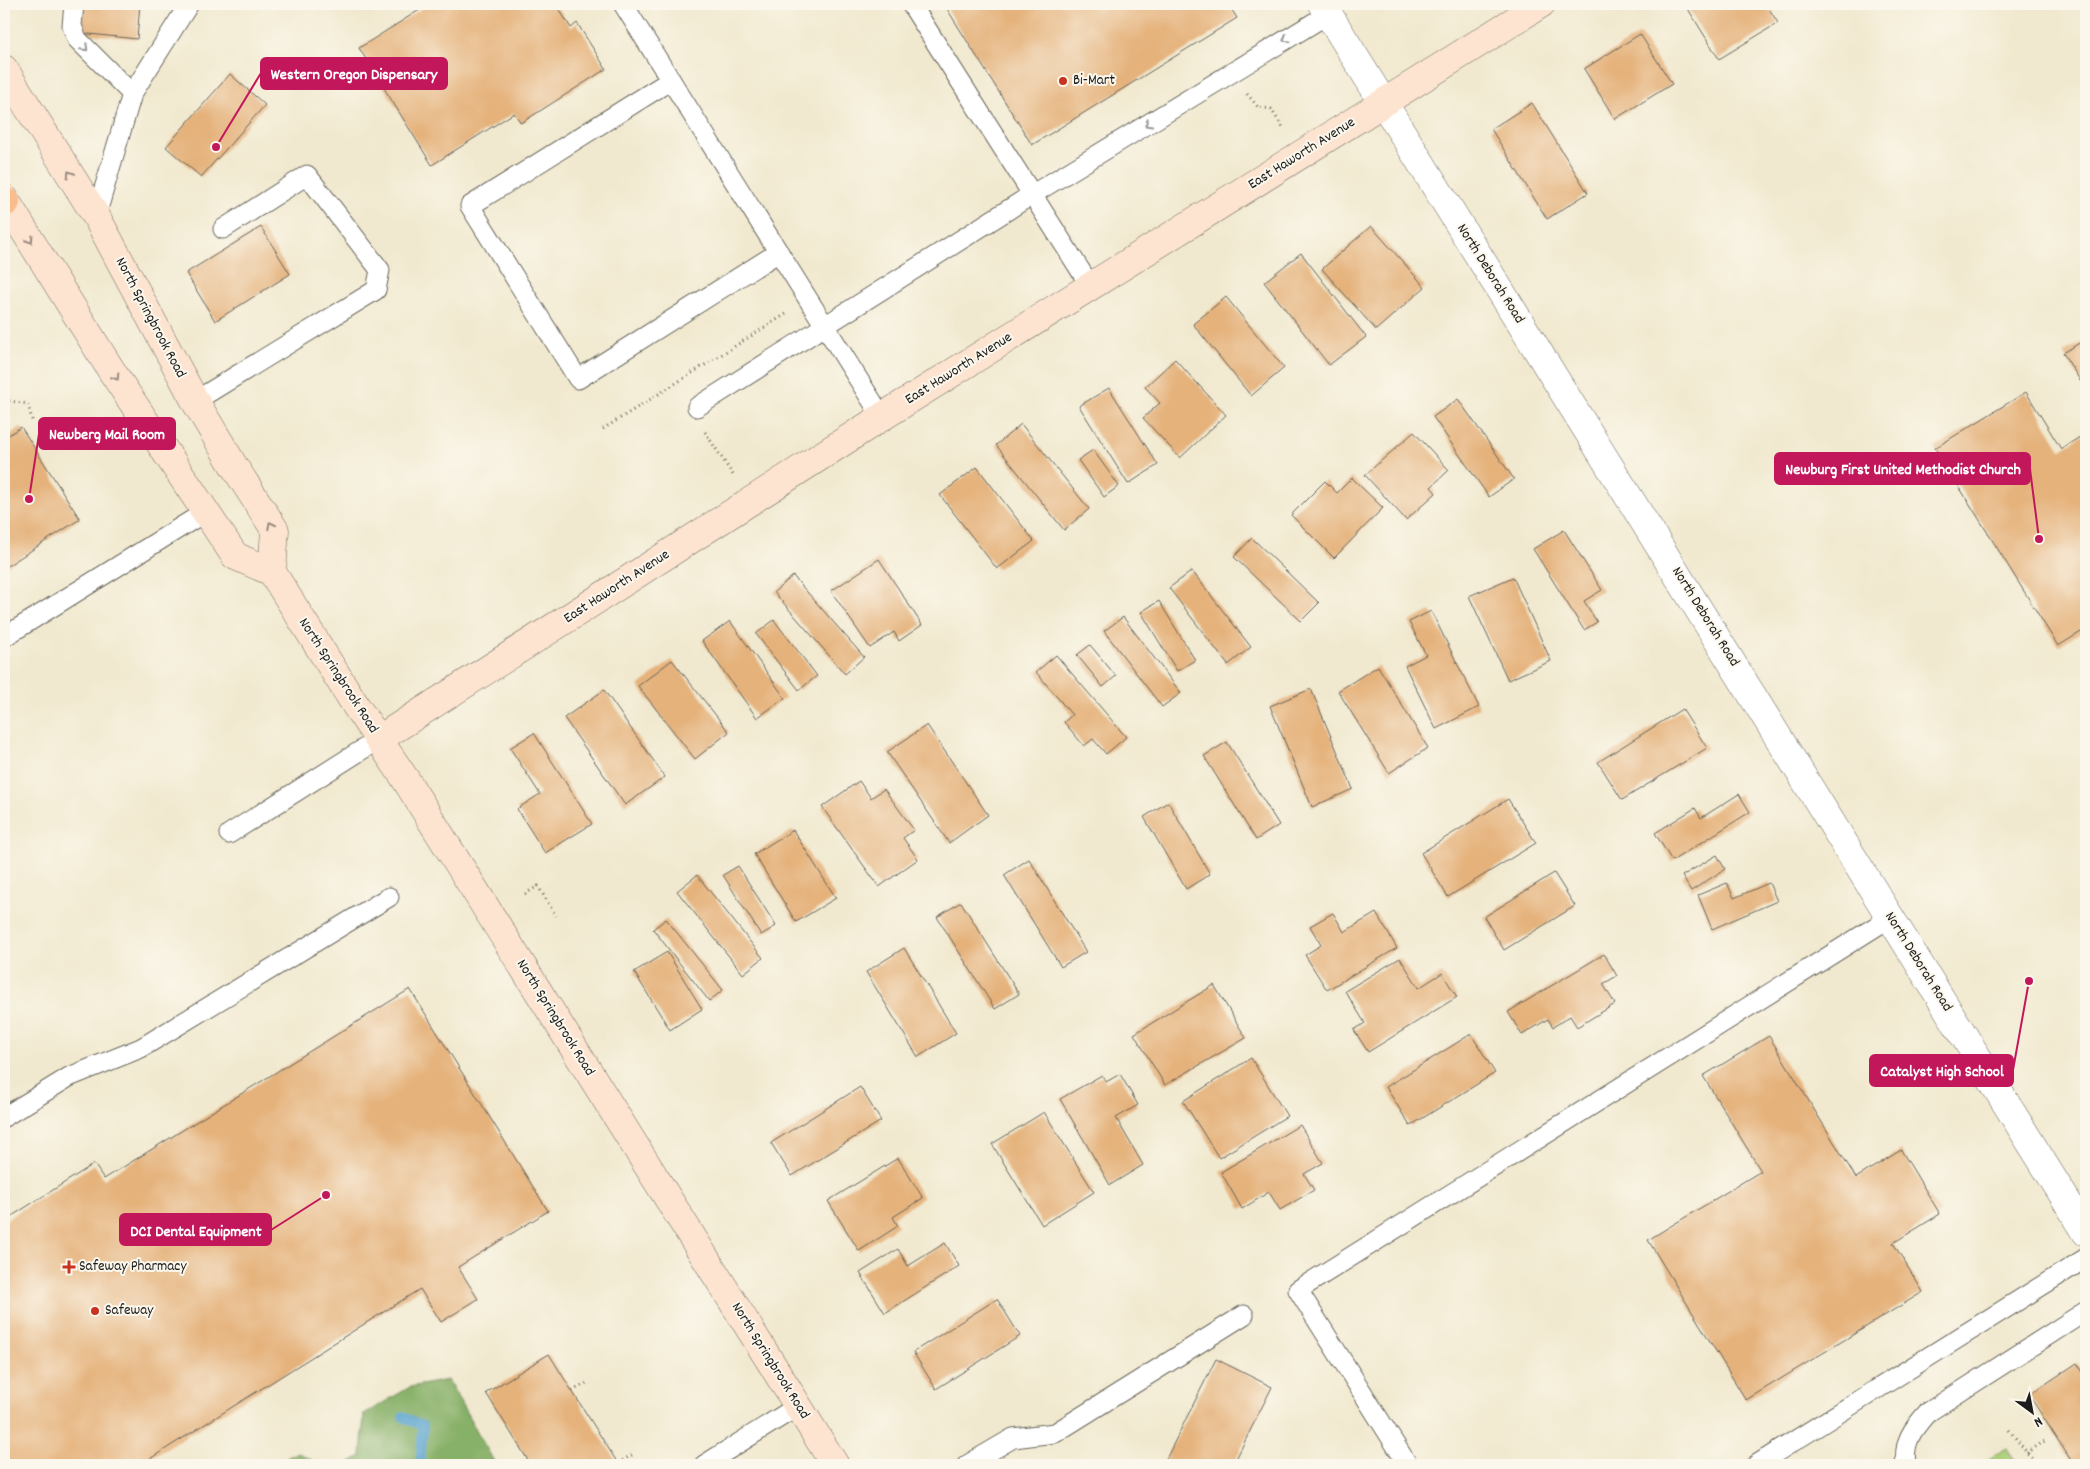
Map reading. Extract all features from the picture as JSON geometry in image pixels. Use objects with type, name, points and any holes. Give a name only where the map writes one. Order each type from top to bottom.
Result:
[{"type":"main road","name":"East Haworth Avenue","points":[[379,739],[882,418],[1541,4]]},
{"type":"main road","name":"North Springbrook Road","points":[[4,69],[96,216],[195,401],[275,530],[272,572],[836,1465]]},
{"type":"main road","points":[[4,200],[113,373],[235,556],[272,572]]},
{"type":"street","name":"North Deborah Road","points":[[1325,9],[2086,1232]]},
{"type":"lane","points":[[74,4],[72,26],[77,40],[132,94]]},
{"type":"lane","points":[[96,216],[132,94],[189,4]]},
{"type":"lane","points":[[623,4],[882,418]]},
{"type":"lane","points":[[912,4],[1091,287]]},
{"type":"lane","points":[[698,406],[824,324],[1325,9]]},
{"type":"lane","points":[[671,80],[470,206],[578,378],[779,252]]},
{"type":"lane","points":[[195,401],[376,290],[380,270],[307,174],[223,229]]},
{"type":"lane","points":[[4,637],[205,512]]},
{"type":"lane","points":[[230,834],[379,739]]},
{"type":"lane","points":[[4,1118],[69,1077],[141,1048],[389,897]]},
{"type":"lane","points":[[1408,1465],[1298,1290],[1891,917]]},
{"type":"lane","points":[[1756,1465],[2086,1258]]},
{"type":"lane","points":[[1906,1465],[1904,1455],[1910,1432],[1927,1413],[2086,1311]]},
{"type":"lane","points":[[967,1465],[1013,1438],[1056,1433],[1244,1315]]},
{"type":"lane","points":[[704,1465],[798,1406]]},
{"type":"path","points":[[1258,107],[1271,109],[1284,129]]},
{"type":"path","points":[[602,429],[786,314]]},
{"type":"path","points":[[4,400],[28,404],[33,424]]},
{"type":"path","points":[[525,894],[538,886],[556,916]]},
{"type":"path","points":[[572,1391],[586,1383]]},
{"type":"path","points":[[2009,1430],[2037,1465]]},
{"type":"path","points":[[2027,1453],[2046,1440]]},
{"type":"path","points":[[618,1463],[632,1455]]},
{"type":"path","points":[[1821,1465],[1830,1461],[1836,1462],[1839,1465]]},
{"type":"green space","points":[[448,1380],[496,1465],[345,1465],[361,1456],[364,1414],[410,1387]]},
{"type":"green space","points":[[2006,1449],[2018,1465],[1979,1465]]},
{"type":"green space","points":[[297,1452],[321,1465],[275,1465]]},
{"type":"building","points":[[83,4],[140,4],[137,39],[80,33]]},
{"type":"building","points":[[429,4],[556,4],[571,28],[577,23],[606,69],[521,123],[514,113],[432,165],[359,48]]},
{"type":"building","name":"Bi-Mart","points":[[944,4],[1228,4],[1237,18],[1032,145]]},
{"type":"building","points":[[1685,4],[1774,4],[1768,7],[1778,23],[1719,59]]},
{"type":"building","points":[[1640,34],[1672,84],[1615,119],[1584,69]]},
{"type":"building","points":[[230,74],[265,105],[201,177],[166,147]]},
{"type":"building","points":[[1532,103],[1588,193],[1547,219],[1491,129]]},
{"type":"building","points":[[1371,226],[1425,287],[1376,330],[1322,269]]},
{"type":"building","points":[[261,227],[290,274],[215,321],[186,273]]},
{"type":"building","points":[[1301,253],[1366,337],[1329,365],[1264,282]]},
{"type":"building","points":[[1226,297],[1284,368],[1251,396],[1193,324]]},
{"type":"building","points":[[2086,339],[2086,390],[2063,353]]},
{"type":"building","points":[[1175,359],[1226,415],[1180,458],[1143,418],[1160,403],[1145,387]]},
{"type":"building","points":[[1109,388],[1158,465],[1128,484],[1079,406]]},
{"type":"building","points":[[2026,392],[2061,449],[2086,433],[2086,629],[2058,646],[1935,448]]},
{"type":"building","points":[[1458,399],[1514,479],[1489,497],[1433,417]]},
{"type":"building","points":[[1021,424],[1089,509],[1064,530],[996,445]]},
{"type":"building","points":[[21,427],[80,519],[4,568],[4,438]]},
{"type":"building","points":[[1414,432],[1449,470],[1431,487],[1436,493],[1406,520],[1365,475]]},
{"type":"building","points":[[1093,450],[1119,486],[1104,497],[1078,460]]},
{"type":"building","points":[[977,467],[1034,541],[997,569],[940,495]]},
{"type":"building","points":[[1352,478],[1383,508],[1334,558],[1291,515],[1325,481],[1337,493]]},
{"type":"building","points":[[1564,530],[1602,590],[1584,601],[1597,622],[1584,630],[1533,549]]},
{"type":"building","points":[[1252,538],[1319,603],[1301,621],[1234,557]]},
{"type":"building","points":[[879,559],[922,625],[899,641],[894,632],[870,648],[831,591]]},
{"type":"building","points":[[1192,571],[1251,647],[1228,665],[1169,588]]},
{"type":"building","points":[[793,576],[864,657],[845,674],[774,592]]},
{"type":"building","points":[[1513,577],[1551,661],[1508,680],[1469,596]]},
{"type":"building","points":[[1159,601],[1195,660],[1177,671],[1141,612]]},
{"type":"building","points":[[1431,611],[1479,707],[1436,729],[1405,666],[1426,655],[1409,622]]},
{"type":"building","points":[[1123,617],[1181,693],[1162,707],[1104,631]]},
{"type":"building","points":[[774,620],[817,676],[799,690],[756,634]]},
{"type":"building","points":[[730,621],[785,698],[757,718],[702,641]]},
{"type":"building","points":[[1090,645],[1116,676],[1103,687],[1077,655]]},
{"type":"building","points":[[1056,655],[1126,737],[1106,754],[1093,739],[1084,746],[1064,722],[1072,715],[1036,672]]},
{"type":"building","points":[[672,660],[729,732],[695,759],[638,686]]},
{"type":"building","points":[[1378,666],[1428,748],[1389,773],[1338,691]]},
{"type":"building","points":[[1311,689],[1353,789],[1312,807],[1270,706]]},
{"type":"building","points":[[604,690],[665,777],[625,805],[564,718]]},
{"type":"building","points":[[1682,709],[1707,748],[1622,800],[1598,762]]},
{"type":"building","points":[[927,725],[988,815],[949,843],[887,752]]},
{"type":"building","points":[[534,733],[592,824],[545,853],[517,809],[540,794],[510,748]]},
{"type":"building","points":[[1227,742],[1279,825],[1256,840],[1204,756]]},
{"type":"building","points":[[859,781],[871,798],[884,789],[914,830],[903,838],[918,859],[879,887],[822,807]]},
{"type":"building","points":[[1739,794],[1750,812],[1672,861],[1655,833],[1695,808],[1701,818]]},
{"type":"building","points":[[1508,799],[1536,843],[1448,897],[1421,853]]},
{"type":"building","points":[[1168,802],[1210,874],[1186,889],[1144,817]]},
{"type":"building","points":[[793,830],[836,898],[796,922],[754,854]]},
{"type":"building","points":[[1717,855],[1725,869],[1691,891],[1682,876]]},
{"type":"building","points":[[1029,859],[1086,952],[1061,967],[1004,875]]},
{"type":"building","points":[[738,866],[776,926],[761,935],[723,875]]},
{"type":"building","points":[[1554,873],[1575,906],[1504,950],[1484,917]]},
{"type":"building","points":[[697,875],[763,958],[743,974],[677,891]]},
{"type":"building","points":[[1727,883],[1734,898],[1769,883],[1777,901],[1712,929],[1698,895]]},
{"type":"building","points":[[961,902],[1019,994],[995,1009],[937,917]]},
{"type":"building","points":[[1333,913],[1344,932],[1376,913],[1397,948],[1327,990],[1305,955],[1321,945],[1310,926]]},
{"type":"building","points":[[666,919],[723,990],[709,1001],[653,929]]},
{"type":"building","points":[[904,948],[956,1033],[918,1057],[866,972]]},
{"type":"building","points":[[667,952],[702,1009],[670,1030],[634,972]]},
{"type":"building","points":[[1604,954],[1617,976],[1603,984],[1615,1004],[1577,1027],[1570,1016],[1553,1027],[1548,1019],[1522,1035],[1508,1012]]},
{"type":"building","points":[[1400,958],[1419,988],[1442,973],[1457,997],[1368,1052],[1354,1030],[1365,1023],[1345,991]]},
{"type":"building","points":[[1214,985],[1246,1038],[1165,1085],[1134,1034]]},
{"type":"building","points":[[410,989],[548,1211],[458,1267],[478,1299],[441,1322],[420,1289],[140,1465],[4,1465],[4,1221],[94,1164],[104,1179]]},
{"type":"building","points":[[1471,1034],[1495,1073],[1410,1126],[1386,1087]]},
{"type":"building","points":[[1769,1036],[1856,1178],[1901,1150],[1940,1214],[1893,1243],[1923,1292],[1746,1400],[1648,1240],[1761,1171],[1703,1076]]},
{"type":"building","points":[[1251,1058],[1287,1116],[1219,1158],[1183,1101]]},
{"type":"building","points":[[1120,1074],[1138,1105],[1116,1118],[1143,1165],[1110,1185],[1060,1099],[1102,1075],[1106,1082]]},
{"type":"building","points":[[860,1087],[881,1121],[792,1176],[771,1143]]},
{"type":"building","points":[[1044,1112],[1094,1192],[1042,1225],[992,1144]]},
{"type":"building","points":[[1300,1125],[1323,1163],[1304,1174],[1314,1190],[1280,1210],[1269,1192],[1242,1209],[1221,1172]]},
{"type":"building","points":[[898,1158],[923,1198],[893,1217],[898,1226],[859,1251],[828,1201]]},
{"type":"building","points":[[945,1243],[959,1266],[885,1313],[860,1273],[898,1249],[908,1266]]},
{"type":"building","points":[[997,1299],[1020,1336],[936,1389],[913,1352]]},
{"type":"building","points":[[549,1354],[619,1465],[531,1465],[486,1393]]},
{"type":"building","points":[[1216,1359],[1272,1387],[1233,1465],[1163,1465]]},
{"type":"building","points":[[2077,1363],[2086,1377],[2086,1465],[2074,1465],[2029,1395]]},
{"type":"waterway","points":[[403,1417],[423,1426],[420,1465]]},
{"type":"place","name":"Bi-Mart","points":[[1063,81]]},
{"type":"place","name":"Western Oregon Dispensary","points":[[216,147]]},
{"type":"place","name":"Newberg Mail Room","points":[[29,499]]},
{"type":"place","name":"Newburg First United Methodist Church","points":[[2039,539]]},
{"type":"place","name":"Catalyst High School","points":[[2029,981]]},
{"type":"place","name":"DCI Dental Equipment","points":[[326,1195]]},
{"type":"place","name":"Safeway Pharmacy","points":[[69,1267]]},
{"type":"place","name":"Safeway","points":[[95,1311]]}]
